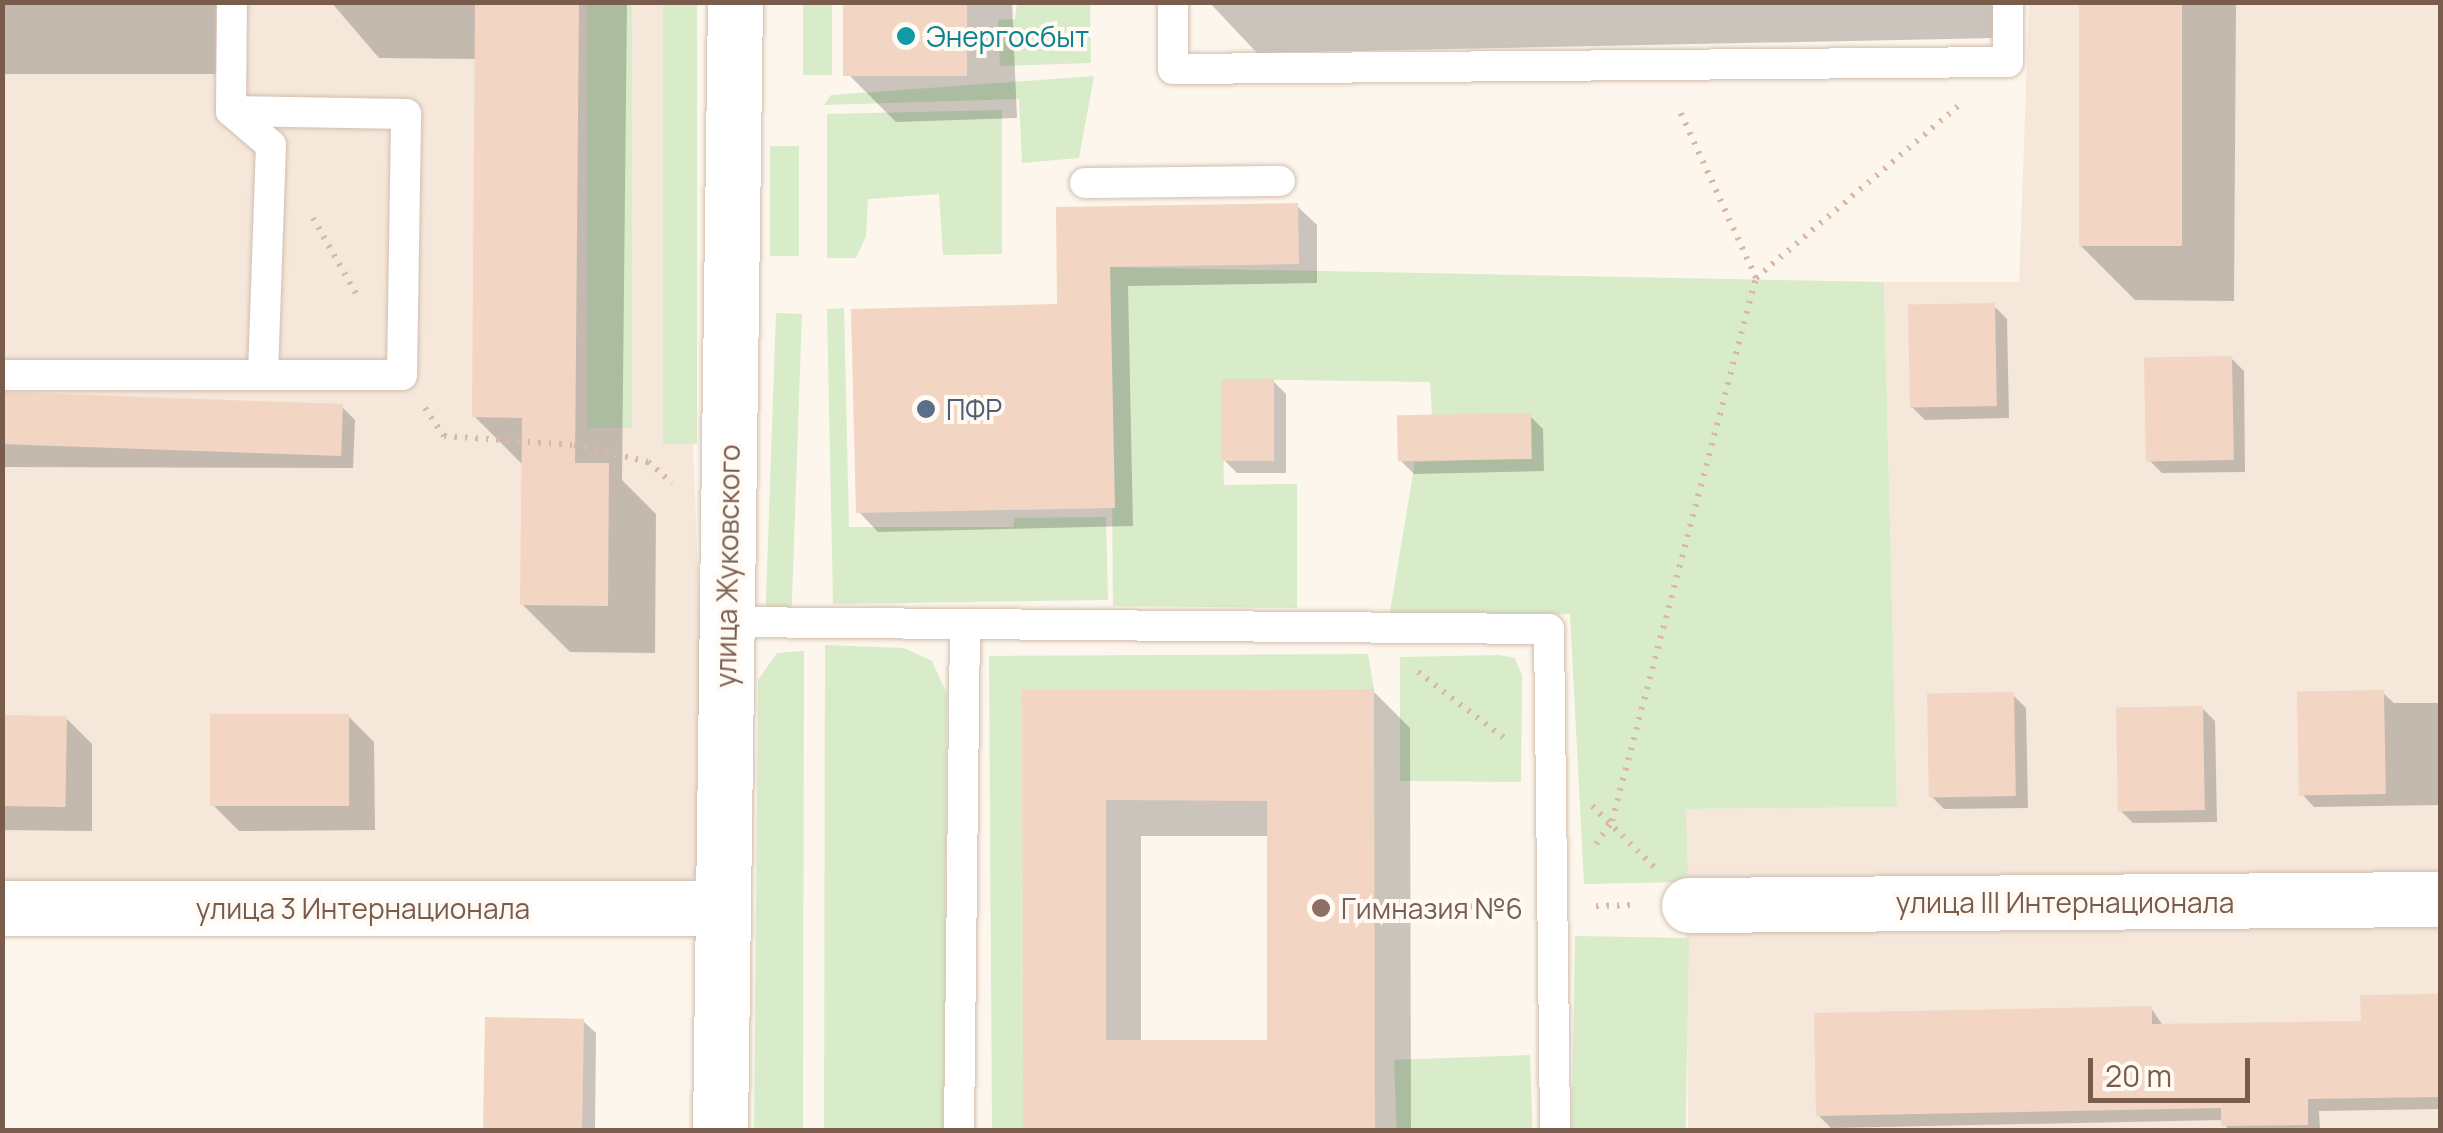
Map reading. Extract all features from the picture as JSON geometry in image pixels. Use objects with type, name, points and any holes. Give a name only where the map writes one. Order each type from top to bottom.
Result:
[{"type":"street","name":"улица Жуковского","points":[[720,1130],[735,2]]},
{"type":"street","name":"улица III Интернационала","points":[[1689,904],[2440,899]]},
{"type":"street","name":"улица 3 Интернационала","points":[[2,908],[722,908]]},
{"type":"lane","points":[[231,111],[232,2]]},
{"type":"lane","points":[[1172,2],[1172,70],[2008,62],[2008,2]]},
{"type":"lane","points":[[231,111],[272,145],[263,371]]},
{"type":"lane","points":[[2,375],[263,371],[402,375],[406,114],[231,111]]},
{"type":"lane","points":[[1085,183],[1280,181]]},
{"type":"lane","points":[[727,622],[1548,629],[1555,1130]]},
{"type":"lane","points":[[960,1130],[965,625]]},
{"type":"path","points":[[1553,907],[1612,821],[1756,278],[2008,62]]},
{"type":"path","points":[[1658,65],[1756,278]]},
{"type":"path","points":[[272,145],[402,375],[444,436],[574,445],[648,462],[727,530]]},
{"type":"shaded area","points":[[3,3],[697,3],[693,445],[709,859],[679,896],[3,892]]},
{"type":"shaded area","points":[[2029,3],[2440,3],[2440,1130],[1688,1130],[1685,809],[1897,807],[1884,282],[2019,282]]},
{"type":"green space","points":[[587,3],[632,3],[632,428],[587,428]]},
{"type":"green space","points":[[663,3],[697,3],[697,444],[663,444]]},
{"type":"green space","points":[[803,3],[832,3],[832,75],[803,75]]},
{"type":"green space","points":[[1017,3],[1090,3],[1091,63],[1000,66],[998,20],[1015,19]]},
{"type":"green space","points":[[1094,76],[1079,158],[1022,163],[1019,99],[824,105],[831,95]]},
{"type":"green space","points":[[1002,110],[1002,254],[943,255],[939,194],[868,199],[866,236],[856,258],[827,258],[827,114]]},
{"type":"green space","points":[[770,146],[799,146],[799,256],[770,256]]},
{"type":"green space","points":[[1110,267],[1884,282],[1897,807],[1686,809],[1688,882],[1584,884],[1570,614],[1389,617],[1415,462],[1532,458],[1432,415],[1430,382],[1222,379],[1224,485],[1297,484],[1297,608],[1113,606]]},
{"type":"green space","points":[[844,308],[849,527],[1013,527],[1015,518],[1106,517],[1108,600],[833,604],[827,309]]},
{"type":"green space","points":[[776,313],[802,314],[792,610],[766,609]]},
{"type":"green space","points":[[825,645],[904,648],[932,661],[947,694],[944,1130],[824,1130]]},
{"type":"green space","points":[[804,651],[803,1130],[754,1130],[758,680],[777,653]]},
{"type":"green space","points":[[1368,654],[1374,689],[1022,691],[1023,1130],[992,1130],[989,656]]},
{"type":"green space","points":[[1400,657],[1515,658],[1522,675],[1521,782],[1400,781]]},
{"type":"green space","points":[[1575,936],[1689,938],[1686,1130],[1572,1130]]},
{"type":"green space","points":[[1530,1055],[1533,1130],[1397,1130],[1394,1060]]},
{"type":"building","points":[[475,2],[579,2],[575,463],[609,463],[608,606],[520,605],[522,418],[472,417]]},
{"type":"building","name":"Энергосбыт","points":[[843,2],[967,2],[967,76],[843,76]]},
{"type":"building","points":[[2079,2],[2182,2],[2182,246],[2079,246]]},
{"type":"building","points":[[1298,203],[1299,264],[1110,267],[1115,508],[856,513],[851,309],[1057,304],[1056,207]]},
{"type":"building","points":[[1995,303],[1997,406],[1910,408],[1908,305]]},
{"type":"building","points":[[2232,356],[2234,460],[2146,462],[2144,358]]},
{"type":"building","points":[[1221,379],[1274,379],[1274,461],[1221,461]]},
{"type":"building","points":[[2,392],[343,404],[341,456],[2,444]]},
{"type":"building","points":[[1531,413],[1532,459],[1398,461],[1397,415]]},
{"type":"building","name":"Гимназия №6","points":[[1374,689],[1375,1130],[1023,1130],[1022,690]],"holes":[[[1106,800],[1267,801],[1267,1040],[1106,1040]]]},
{"type":"building","points":[[2384,690],[2386,794],[2299,796],[2297,692]]},
{"type":"building","points":[[2014,692],[2016,796],[1929,798],[1927,694]]},
{"type":"building","points":[[2203,706],[2205,810],[2118,812],[2116,708]]},
{"type":"building","points":[[210,714],[349,714],[349,806],[210,806]]},
{"type":"building","points":[[2,715],[67,716],[65,807],[2,806]]},
{"type":"building","points":[[2440,994],[2440,1097],[2308,1099],[2308,1125],[2221,1126],[2221,1108],[1816,1116],[1814,1013],[2152,1006],[2152,1024],[2361,1021],[2360,995]]},
{"type":"building","points":[[485,1017],[584,1019],[582,1130],[483,1130]]},
{"type":"place","name":"Энергосбыт","points":[[906,36]]},
{"type":"place","name":"ПФР","points":[[926,409]]},
{"type":"place","name":"Гимназия №6","points":[[1321,908]]}]
